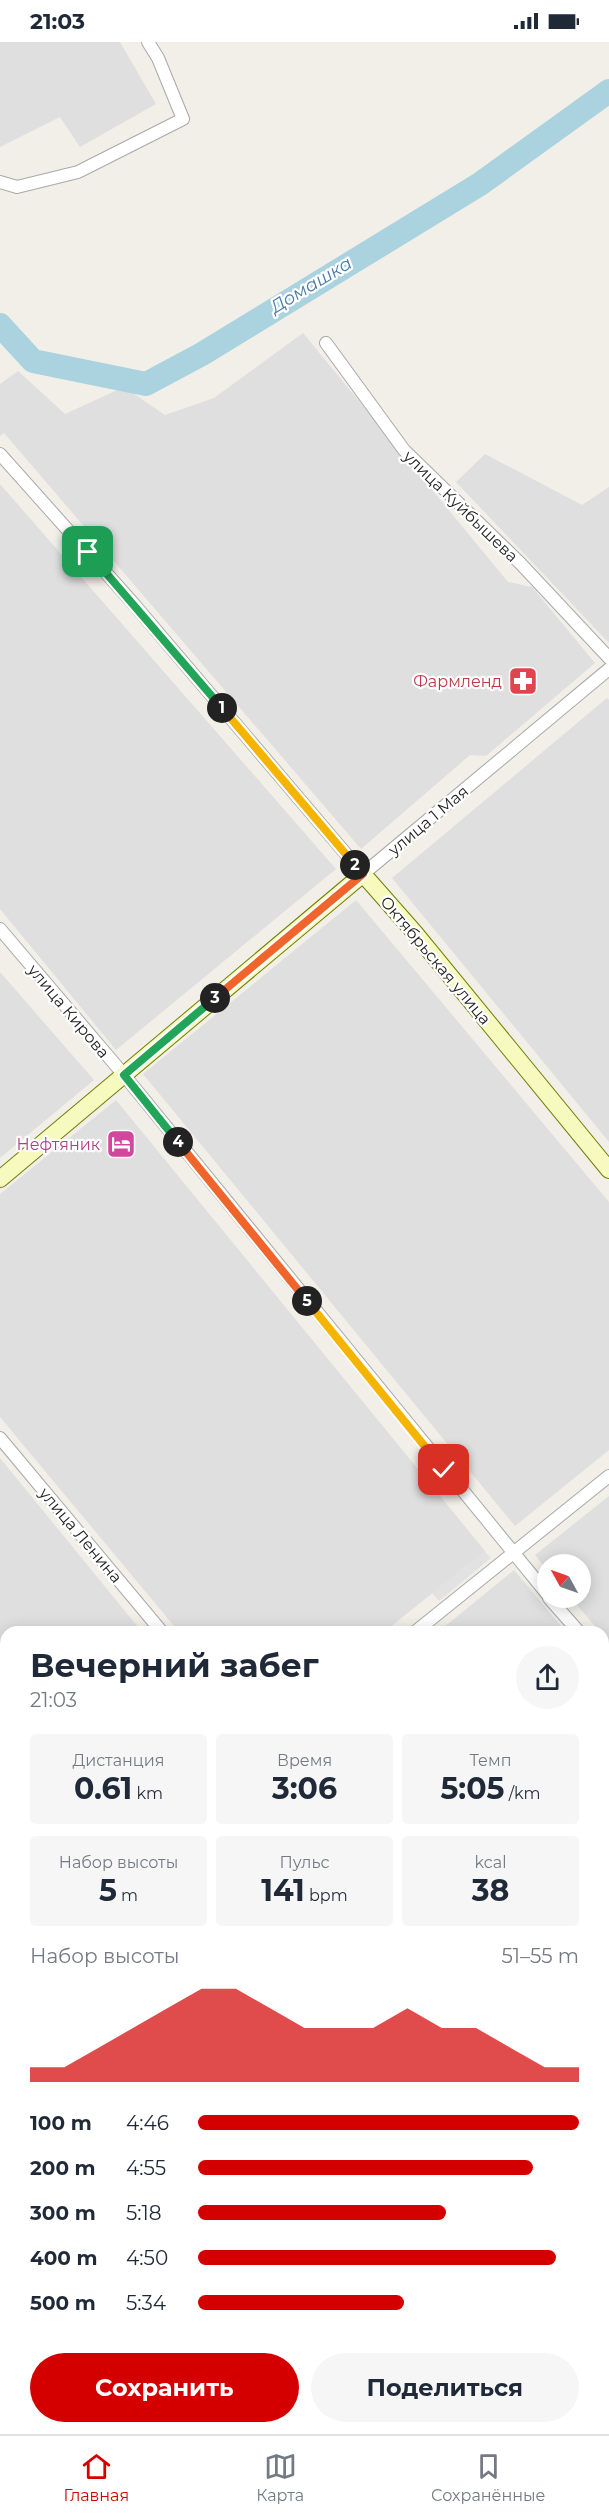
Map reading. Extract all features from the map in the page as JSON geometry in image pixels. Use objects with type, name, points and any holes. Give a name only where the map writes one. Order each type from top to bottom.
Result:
[{"type":"main road","name":"улица 1 Мая","points":[[0,1179],[363,874]]},
{"type":"main road","name":"Октябрьская улица","points":[[363,874],[423,942],[609,1170]]},
{"type":"street","points":[[0,182],[17,187],[78,172],[183,118],[158,58],[148,42]]},
{"type":"street","name":"улица Куйбышева","points":[[326,343],[404,450],[521,564],[609,658]]},
{"type":"street","name":"Октябрьская улица","points":[[0,454],[132,602],[363,874]]},
{"type":"street","name":"улица 1 Мая","points":[[363,874],[609,669]]},
{"type":"street","name":"улица Кирова","points":[[0,929],[124,1075],[537,1583]]},
{"type":"street","name":"улица Ленина","points":[[0,1438],[157,1626]]},
{"type":"street","points":[[422,1626],[609,1476]]},
{"type":"street","name":"улица Кирова","points":[[558,1608],[574,1626]]},
{"type":"shaded area","points":[[0,42],[120,42],[156,104],[80,147],[60,117],[0,147]]},
{"type":"shaded area","points":[[303,333],[508,582],[532,587],[595,663],[486,756],[470,755],[361,849],[4,433],[0,436],[0,384],[18,371],[65,414],[124,387],[165,415],[214,398]]},
{"type":"shaded area","points":[[485,454],[582,505],[609,487],[609,643],[456,482]]},
{"type":"shaded area","points":[[0,484],[336,869],[116,1050],[0,909]]},
{"type":"shaded area","points":[[607,698],[609,700],[609,1142],[392,878]]},
{"type":"shaded area","points":[[356,900],[609,1202],[609,1450],[515,1526],[143,1074]]},
{"type":"shaded area","points":[[0,972],[94,1080],[0,1158]]},
{"type":"shaded area","points":[[116,1100],[485,1551],[391,1626],[174,1626],[0,1417],[0,1194]]},
{"type":"shaded area","points":[[0,1458],[137,1626],[0,1626]]},
{"type":"shaded area","points":[[609,1496],[609,1626],[595,1626],[580,1608],[591,1608],[591,1554],[537,1554],[537,1558],[535,1555]]},
{"type":"shaded area","points":[[484,1551],[491,1558],[439,1601],[432,1593]]},
{"type":"shaded area","points":[[514,1570],[537,1597],[537,1608],[546,1608],[561,1626],[445,1626]]},
{"type":"waterway","name":"Домашка","points":[[0,325],[33,361],[146,384],[202,354],[480,184],[609,91]]},
{"type":"place","name":"Фармленд","points":[[523,681]]},
{"type":"place","name":"Нефтяник","points":[[121,1144]]},
{"type":"route","points":[[88,552],[363,874],[124,1075],[444,1470]]}]
